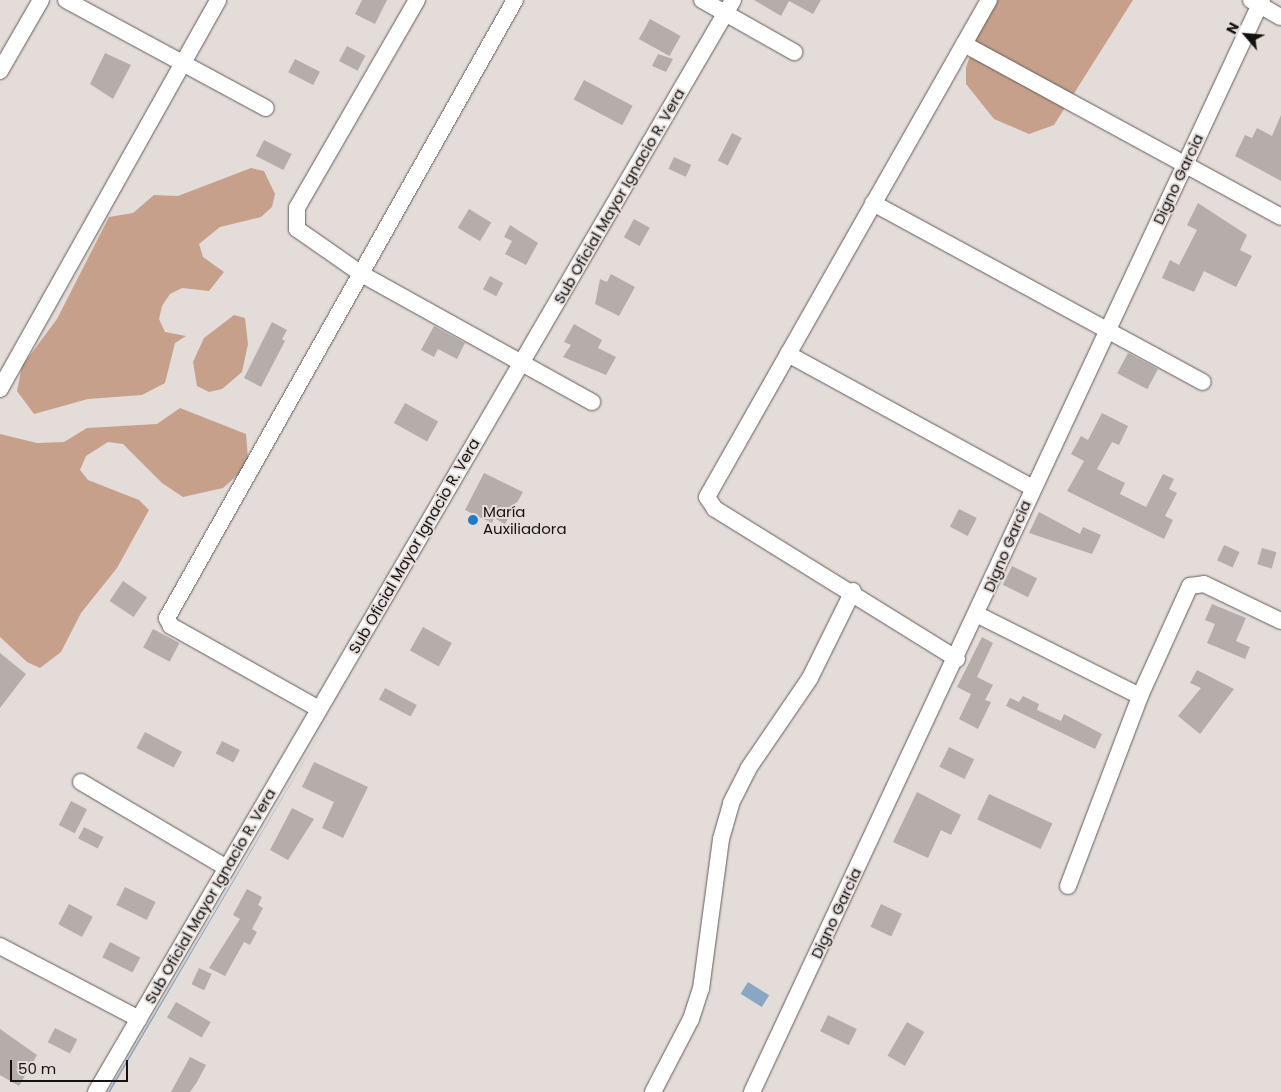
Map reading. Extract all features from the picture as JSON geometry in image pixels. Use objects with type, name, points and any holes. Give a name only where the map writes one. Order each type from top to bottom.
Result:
[{"type":"street","points":[[0,71],[41,0]]},
{"type":"street","points":[[66,0],[266,108]]},
{"type":"street","points":[[0,390],[182,61],[218,0]]},
{"type":"street","points":[[417,0],[295,219],[297,229],[363,275],[592,402]]},
{"type":"street","points":[[319,709],[171,626],[167,618],[363,275],[515,0]]},
{"type":"street","points":[[702,0],[729,7],[794,52]]},
{"type":"street","points":[[957,659],[854,591],[708,501],[709,492],[989,0]]},
{"type":"street","points":[[1257,2],[1281,17]]},
{"type":"street","name":"Digno Garcia","points":[[752,1092],[978,615],[1033,488],[1184,167],[1257,2]]},
{"type":"street","name":"Sub Oficial Mayor Ignacio R. Vera","points":[[96,1092],[729,7]]},
{"type":"street","points":[[964,44],[1184,167],[1281,217]]},
{"type":"street","points":[[874,203],[1203,382]]},
{"type":"street","points":[[788,354],[1033,488]]},
{"type":"street","points":[[1068,886],[1140,696],[1193,583],[1204,584],[1281,621]]},
{"type":"street","points":[[653,1092],[691,1020],[701,989],[721,839],[731,803],[748,769],[810,678],[854,591]]},
{"type":"street","points":[[978,615],[1140,696]]},
{"type":"street","points":[[81,782],[227,868]]},
{"type":"street","points":[[0,946],[138,1019]]},
{"type":"shaded area","points":[[991,0],[1133,0],[1054,125],[1029,134],[994,119],[966,84],[966,67]]},
{"type":"shaded area","points":[[251,168],[264,171],[275,194],[272,207],[261,217],[220,227],[199,244],[203,257],[224,272],[209,291],[182,288],[170,294],[162,306],[159,319],[165,332],[186,336],[175,343],[165,383],[142,395],[88,399],[34,414],[17,391],[22,366],[57,319],[109,217],[133,213],[154,195],[178,196]]},
{"type":"shaded area","points":[[234,315],[245,318],[248,344],[242,372],[222,389],[209,392],[197,386],[193,362],[204,338]]},
{"type":"shaded area","points":[[180,408],[246,434],[248,459],[242,471],[223,488],[183,497],[162,483],[123,444],[108,442],[86,456],[80,470],[88,480],[139,500],[149,510],[117,568],[81,613],[61,652],[40,668],[27,662],[0,637],[0,434],[37,443],[64,442],[87,428],[157,424]]},
{"type":"water","points":[[331,715],[110,1092],[108,1092]]},
{"type":"water","points":[[748,982],[769,995],[762,1007],[741,994]]},
{"type":"building","points":[[362,0],[387,0],[375,24],[355,14]]},
{"type":"building","points":[[754,0],[821,0],[813,14],[789,1],[781,16]]},
{"type":"building","points":[[650,19],[681,36],[669,56],[639,39]]},
{"type":"building","points":[[347,46],[366,56],[358,71],[339,61]]},
{"type":"building","points":[[105,53],[131,65],[113,99],[90,84]]},
{"type":"building","points":[[658,54],[673,59],[666,72],[652,66]]},
{"type":"building","points":[[295,59],[320,72],[313,85],[288,72]]},
{"type":"building","points":[[584,80],[633,106],[622,125],[574,99]]},
{"type":"building","points":[[1281,115],[1281,181],[1235,156],[1245,135],[1252,138],[1257,128],[1272,136]]},
{"type":"building","points":[[732,133],[742,138],[728,166],[718,161]]},
{"type":"building","points":[[264,140],[292,154],[283,170],[256,156]]},
{"type":"building","points":[[674,157],[691,165],[686,177],[669,169]]},
{"type":"building","points":[[1198,203],[1247,235],[1240,250],[1252,256],[1236,287],[1204,271],[1194,292],[1162,278],[1170,260],[1179,265],[1197,230],[1187,225]]},
{"type":"building","points":[[469,209],[491,222],[480,241],[458,228]]},
{"type":"building","points":[[634,219],[650,228],[640,246],[624,237]]},
{"type":"building","points":[[510,225],[538,243],[526,265],[505,254],[512,241],[504,237]]},
{"type":"building","points":[[611,274],[635,287],[619,316],[595,304],[600,279],[607,282]]},
{"type":"building","points":[[490,276],[503,283],[496,296],[483,289]]},
{"type":"building","points":[[272,322],[287,330],[282,339],[285,341],[261,387],[244,378]]},
{"type":"building","points":[[574,324],[602,340],[598,348],[616,357],[606,375],[563,357],[571,345],[564,342]]},
{"type":"building","points":[[434,326],[465,343],[457,359],[438,349],[434,357],[421,350]]},
{"type":"building","points":[[1128,353],[1158,369],[1147,389],[1117,373]]},
{"type":"building","points":[[405,403],[438,421],[427,442],[394,423]]},
{"type":"building","points":[[1102,413],[1128,426],[1119,445],[1112,442],[1097,469],[1125,483],[1120,494],[1146,507],[1163,474],[1174,479],[1169,489],[1177,493],[1165,516],[1173,520],[1164,539],[1067,491],[1084,461],[1071,454],[1081,436],[1088,440]]},
{"type":"building","points":[[484,473],[523,492],[505,524],[494,518],[492,523],[465,510]]},
{"type":"building","points":[[959,509],[977,518],[968,536],[950,527]]},
{"type":"building","points":[[1039,512],[1080,534],[1083,527],[1101,535],[1092,554],[1029,533]]},
{"type":"building","points":[[1224,545],[1240,552],[1233,567],[1217,561]]},
{"type":"building","points":[[1262,548],[1276,552],[1272,568],[1257,564]]},
{"type":"building","points":[[1012,566],[1037,578],[1028,597],[1003,585]]},
{"type":"building","points":[[123,581],[147,597],[134,617],[110,601]]},
{"type":"building","points":[[1212,604],[1246,618],[1236,641],[1250,647],[1245,659],[1207,643],[1215,624],[1205,620]]},
{"type":"building","points":[[423,627],[452,643],[439,667],[410,651]]},
{"type":"building","points":[[153,629],[179,643],[170,662],[143,648]]},
{"type":"building","points":[[982,637],[993,643],[977,677],[993,685],[985,700],[991,702],[978,729],[959,719],[971,694],[957,687]]},
{"type":"building","points":[[0,653],[26,674],[0,708]]},
{"type":"building","points":[[1197,670],[1234,689],[1200,734],[1178,716],[1201,688],[1190,683]]},
{"type":"building","points":[[385,688],[417,705],[411,716],[379,699]]},
{"type":"building","points":[[1023,696],[1039,704],[1037,710],[1061,721],[1064,714],[1102,734],[1095,749],[1006,706],[1010,698],[1019,702]]},
{"type":"building","points":[[145,732],[182,752],[174,768],[137,748]]},
{"type":"building","points":[[222,741],[240,750],[233,763],[216,753]]},
{"type":"building","points":[[949,747],[974,759],[965,779],[939,767]]},
{"type":"building","points":[[314,762],[368,787],[343,838],[322,828],[334,802],[302,787]]},
{"type":"building","points":[[917,792],[961,815],[951,835],[941,830],[928,858],[893,842]]},
{"type":"building","points":[[989,794],[1052,824],[1041,849],[977,819]]},
{"type":"building","points":[[71,801],[87,809],[75,833],[59,825]]},
{"type":"building","points":[[292,808],[314,819],[288,860],[270,850]]},
{"type":"building","points":[[84,827],[104,837],[98,849],[78,839]]},
{"type":"building","points":[[125,887],[156,902],[147,920],[116,905]]},
{"type":"building","points":[[247,889],[262,897],[258,905],[263,908],[252,929],[257,932],[250,945],[244,942],[225,976],[209,968],[240,919],[233,915]]},
{"type":"building","points":[[69,904],[93,917],[82,937],[58,924]]},
{"type":"building","points":[[881,904],[902,914],[891,936],[870,927]]},
{"type":"building","points":[[110,942],[140,957],[133,973],[102,957]]},
{"type":"building","points":[[199,968],[212,974],[204,990],[191,984]]},
{"type":"building","points":[[176,1002],[211,1022],[202,1038],[167,1018]]},
{"type":"building","points":[[828,1015],[857,1029],[849,1045],[820,1031]]},
{"type":"building","points":[[907,1022],[924,1032],[905,1066],[888,1056]]},
{"type":"building","points":[[55,1028],[77,1039],[70,1054],[48,1042]]},
{"type":"building","points":[[0,1029],[37,1055],[19,1086],[0,1075]]},
{"type":"building","points":[[190,1057],[206,1065],[197,1082],[190,1092],[171,1092]]},
{"type":"place","name":"María Auxiliadora","points":[[473,520]]}]
